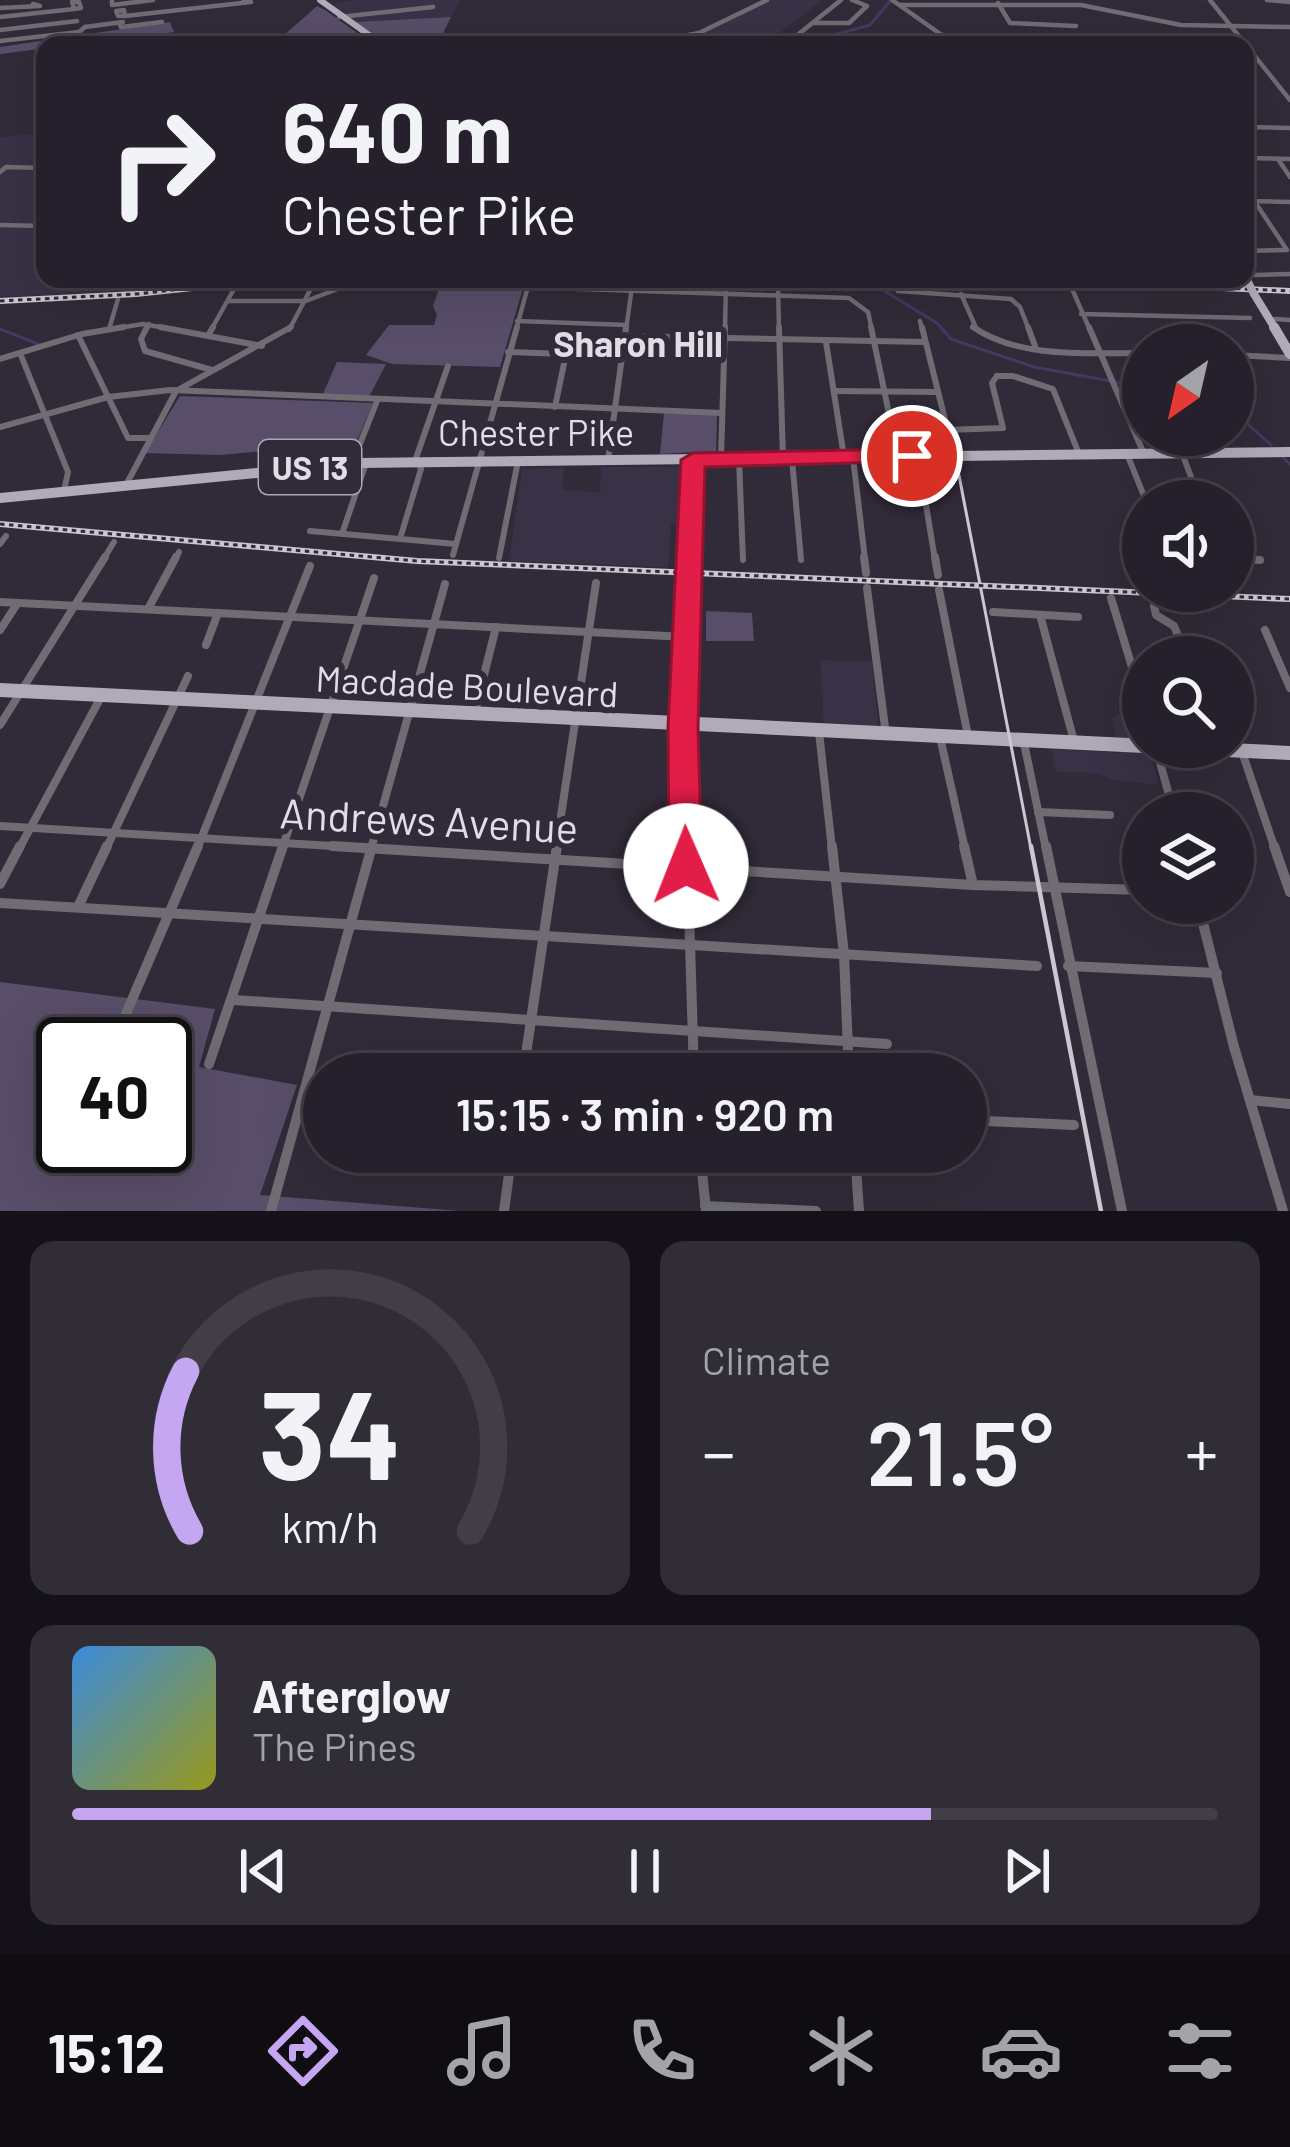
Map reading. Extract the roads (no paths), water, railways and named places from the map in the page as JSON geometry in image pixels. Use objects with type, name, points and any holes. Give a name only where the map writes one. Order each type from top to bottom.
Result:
[{"type":"main road","points":[[324,4],[367,36]]},
{"type":"main road","points":[[1251,288],[1289,356]]},
{"type":"main road","name":"Chester Pike","points":[[1254,452],[1290,452]]},
{"type":"main road","name":"Chester Pike","points":[[0,496],[366,463],[1122,454]]},
{"type":"main road","name":"Macdade Boulevard","points":[[0,690],[1122,746]]},
{"type":"main road","name":"Macdade Boulevard","points":[[1254,751],[1290,753]]},
{"type":"street","points":[[112,2],[154,0],[161,17]]},
{"type":"street","points":[[690,36],[767,0]]},
{"type":"street","points":[[797,36],[841,0]]},
{"type":"street","points":[[814,23],[849,23],[867,6],[852,0]]},
{"type":"street","points":[[1210,0],[1238,36]]},
{"type":"street","points":[[1267,0],[1290,2]]},
{"type":"street","points":[[44,36],[119,22],[128,26],[238,1]]},
{"type":"street","points":[[896,3],[1074,2],[1158,22],[1282,28],[1279,20]]},
{"type":"street","points":[[896,3],[944,35]]},
{"type":"street","points":[[995,3],[1010,23],[1076,26]]},
{"type":"street","points":[[0,8],[32,4]]},
{"type":"street","points":[[341,17],[433,7]]},
{"type":"street","points":[[0,17],[74,9]]},
{"type":"street","points":[[125,16],[161,17]]},
{"type":"street","points":[[0,30],[77,21]]},
{"type":"street","points":[[906,36],[944,35]]},
{"type":"street","points":[[0,44],[36,37]]},
{"type":"street","points":[[1254,56],[1290,100]]},
{"type":"street","points":[[1254,127],[1290,128]]},
{"type":"street","points":[[1254,158],[1290,159]]},
{"type":"street","points":[[1277,159],[1290,177]]},
{"type":"street","points":[[0,172],[6,167],[36,168]]},
{"type":"street","points":[[1255,202],[1290,202]]},
{"type":"street","points":[[1255,202],[1288,250]]},
{"type":"street","points":[[0,224],[36,226]]},
{"type":"street","points":[[1254,250],[1288,250]]},
{"type":"street","points":[[1254,275],[1290,274]]},
{"type":"street","points":[[127,485],[176,392],[289,331],[312,288]]},
{"type":"street","points":[[228,301],[306,301],[346,288]]},
{"type":"street","points":[[453,555],[526,288],[849,298],[866,308],[898,457]]},
{"type":"street","points":[[608,461],[632,288]]},
{"type":"street","points":[[721,460],[725,288]]},
{"type":"street","points":[[778,288],[787,459],[801,561]]},
{"type":"street","points":[[1072,288],[1122,404]]},
{"type":"street","points":[[208,334],[234,289]]},
{"type":"street","points":[[898,291],[1000,296],[1017,302],[1035,348]]},
{"type":"street","points":[[961,293],[974,328],[1035,348],[1122,353]]},
{"type":"street","points":[[110,329],[118,299]]},
{"type":"street","points":[[164,312],[140,343],[149,355],[214,370]]},
{"type":"street","points":[[1081,314],[1250,318]]},
{"type":"street","points":[[1275,319],[1290,320]]},
{"type":"street","points":[[517,321],[627,325]]},
{"type":"street","points":[[920,321],[954,456]]},
{"type":"street","points":[[0,358],[78,335],[153,324],[265,346]]},
{"type":"street","points":[[78,335],[128,438],[148,438]]},
{"type":"street","points":[[626,336],[925,342]]},
{"type":"street","points":[[826,342],[866,573]]},
{"type":"street","points":[[20,352],[69,473],[64,491]]},
{"type":"street","points":[[508,352],[623,356]]},
{"type":"street","points":[[555,407],[566,354]]},
{"type":"street","points":[[1254,355],[1289,356]]},
{"type":"street","points":[[400,539],[448,366]]},
{"type":"street","points":[[986,367],[998,376],[1043,384],[1056,394],[1079,454]]},
{"type":"street","points":[[947,430],[1004,428],[992,383],[998,376]]},
{"type":"street","points":[[834,391],[938,392]]},
{"type":"street","points":[[0,427],[108,397],[176,392],[722,413]]},
{"type":"street","points":[[352,464],[377,401]]},
{"type":"street","points":[[918,456],[938,575]]},
{"type":"street","points":[[693,460],[683,727],[693,1053]]},
{"type":"street","points":[[739,460],[743,560]]},
{"type":"street","points":[[499,558],[518,461]]},
{"type":"street","points":[[342,533],[366,463]]},
{"type":"street","points":[[299,492],[309,467]]},
{"type":"street","points":[[310,531],[456,544]]},
{"type":"street","points":[[0,725],[114,542]]},
{"type":"street","points":[[148,609],[179,553]]},
{"type":"street","points":[[1254,560],[1259,560]]},
{"type":"street","points":[[125,1017],[310,566]]},
{"type":"street","points":[[209,1064],[374,578]]},
{"type":"street","points":[[526,1053],[596,583]]},
{"type":"street","points":[[271,1211],[445,584]]},
{"type":"street","points":[[867,588],[886,735]]},
{"type":"street","points":[[940,590],[968,739]]},
{"type":"street","points":[[1111,598],[1123,636]]},
{"type":"street","points":[[0,602],[687,637]]},
{"type":"street","points":[[0,630],[18,603]]},
{"type":"street","points":[[993,612],[1078,616]]},
{"type":"street","points":[[1155,612],[1174,626],[1178,636]]},
{"type":"street","points":[[206,645],[218,613]]},
{"type":"street","points":[[1040,615],[1075,744]]},
{"type":"street","points":[[473,716],[496,627]]},
{"type":"street","points":[[1265,630],[1290,688]]},
{"type":"street","points":[[78,907],[188,676]]},
{"type":"street","points":[[0,884],[102,695]]},
{"type":"street","points":[[819,732],[844,954],[847,1053]]},
{"type":"street","points":[[940,737],[973,884]]},
{"type":"street","points":[[1024,743],[1122,1211]]},
{"type":"street","points":[[1240,768],[1290,892]]},
{"type":"street","points":[[1038,812],[1110,815]]},
{"type":"street","name":"Andrews Avenue","points":[[0,826],[1122,889]]},
{"type":"street","points":[[0,903],[1037,966]]},
{"type":"street","points":[[1204,924],[1283,1211]]},
{"type":"street","points":[[1068,966],[1218,973]]},
{"type":"street","points":[[234,1000],[887,1044]]},
{"type":"street","points":[[1250,1100],[1290,1104]]},
{"type":"street","points":[[987,1121],[1074,1126]]},
{"type":"street","points":[[504,1211],[509,1173]]},
{"type":"street","points":[[702,1173],[705,1208],[816,1211]]},
{"type":"street","points":[[856,1173],[859,1211]]},
{"type":"waterway","points":[[830,36],[870,25],[891,0]]},
{"type":"waterway","points":[[884,288],[937,323],[951,339],[1034,367],[1122,383]]},
{"type":"waterway","points":[[0,329],[38,344]]},
{"type":"waterway","points":[[1254,430],[1271,445]]},
{"type":"waterway","points":[[1283,457],[1290,464]]},
{"type":"tram line","points":[[957,465],[1031,849]]},
{"type":"tram line","points":[[1031,846],[1101,1211]]},
{"type":"railway","points":[[0,301],[192,288]]},
{"type":"railway","points":[[1222,288],[1290,291]]},
{"type":"railway","points":[[0,524],[417,561],[1290,599]]},
{"type":"district","name":"Sharon Hill","points":[[638,342]]}]
